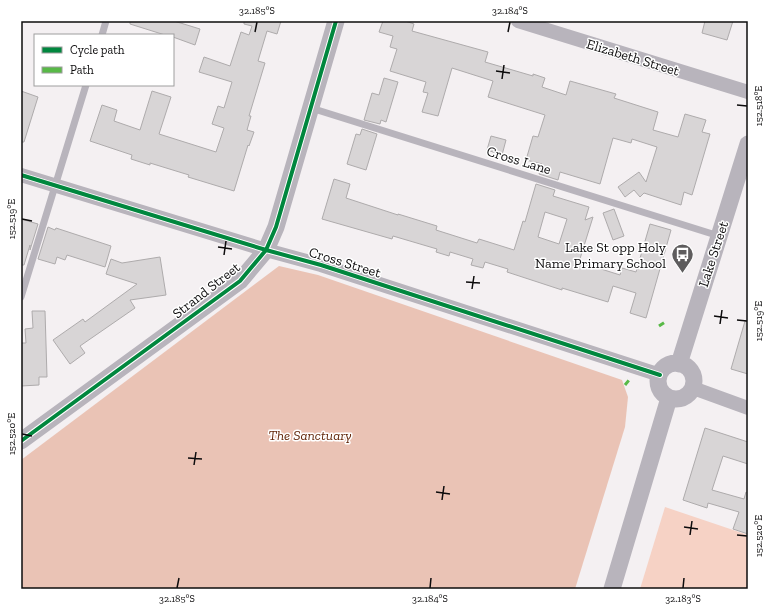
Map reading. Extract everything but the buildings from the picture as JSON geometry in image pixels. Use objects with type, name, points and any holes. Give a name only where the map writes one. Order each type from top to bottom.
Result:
[{"type":"street","name":"Strand Street","points":[[21,441],[240,280],[266,250],[276,227],[336,21]]},
{"type":"street","name":"Elizabeth Street","points":[[518,21],[748,92]]},
{"type":"street","name":"Lake Street","points":[[679,364],[748,144]]},
{"type":"street","name":"Cross Street","points":[[21,175],[266,250],[321,265],[660,375]]},
{"type":"street","points":[[679,364],[689,368],[692,373],[694,383],[693,388],[685,397],[675,399],[669,398],[659,386],[660,375],[667,366],[679,364]]},
{"type":"street","points":[[693,388],[748,408]]},
{"type":"street","points":[[612,589],[669,398]]},
{"type":"lane","points":[[102,34],[106,21]]},
{"type":"lane","points":[[21,297],[86,86]]},
{"type":"lane","name":"Cross Lane","points":[[311,108],[719,236]]},
{"type":"shaded area","points":[[665,507],[748,535],[748,589],[640,589]]},
{"type":"green space","name":"The Sanctuary","points":[[279,266],[318,275],[622,380],[628,397],[625,427],[575,589],[21,589],[21,460]]},
{"type":"marked path","points":[[659,326],[665,322]]},
{"type":"marked path","points":[[625,385],[629,380]]},
{"type":"cycle path","points":[[21,441],[240,281],[266,250],[276,227],[336,21]]},
{"type":"cycle path","points":[[21,175],[266,250],[321,265],[660,375]]},
{"type":"place","name":"Lake St opp Holy Name Primary School","points":[[682,274]]}]
